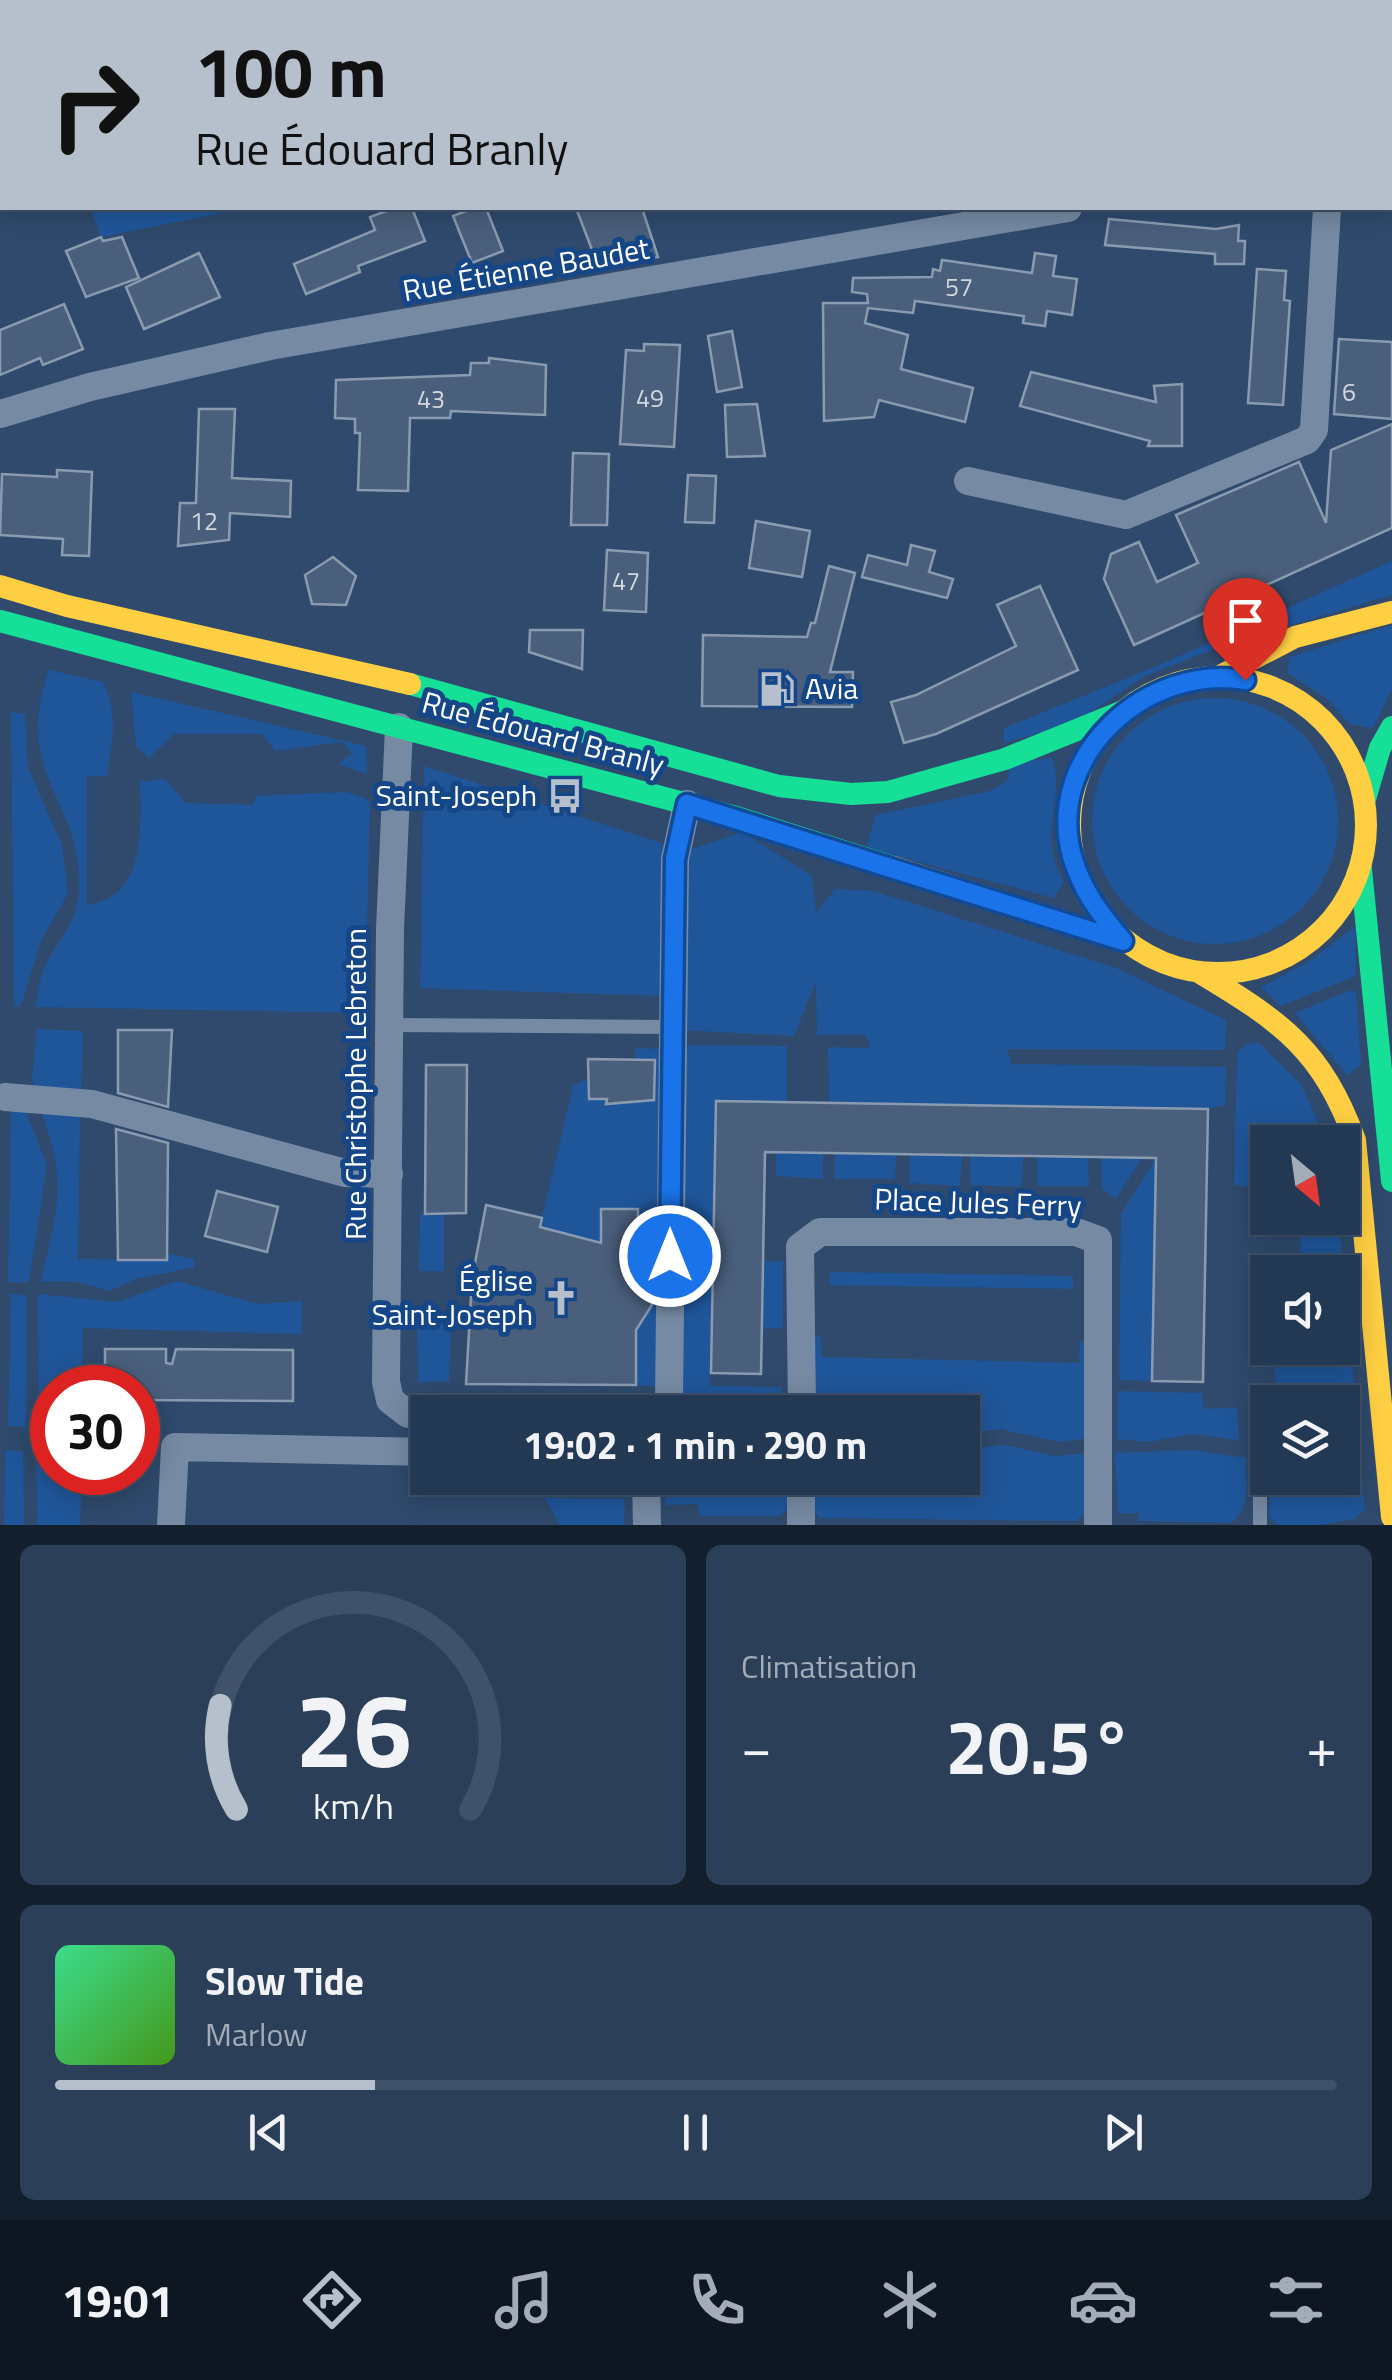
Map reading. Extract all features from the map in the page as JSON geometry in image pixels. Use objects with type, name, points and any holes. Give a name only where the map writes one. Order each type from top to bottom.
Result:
[{"type":"main road","name":"Rue Édouard Branly","points":[[0,586],[67,606],[473,698],[780,786],[888,792],[1004,759],[1121,712]]},
{"type":"main road","points":[[1220,676],[1295,637],[1392,612]]},
{"type":"main road","name":"Rue Édouard Branly","points":[[0,621],[687,804],[1123,941]]},
{"type":"main road","points":[[1202,974],[1253,970],[1300,950],[1337,914],[1360,869],[1367,834],[1365,799],[1348,750],[1314,711],[1270,685],[1220,676],[1167,684],[1121,712],[1088,752],[1070,801],[1071,853],[1089,902],[1123,941],[1160,963],[1202,974],[1242,998],[1308,1052],[1335,1087],[1355,1140],[1392,1517]]},
{"type":"main road","points":[[1365,799],[1380,748],[1392,727]]},
{"type":"main road","points":[[1360,869],[1392,1181]]},
{"type":"street","name":"Rue Étienne Baudet","points":[[0,414],[90,387],[270,346],[1056,210]]},
{"type":"street","points":[[968,480],[1126,516],[1308,440],[1314,430],[1324,317],[1327,210]]},
{"type":"street","name":"Rue Christophe Lebreton","points":[[399,726],[390,1025],[386,1382],[390,1400],[410,1414]]},
{"type":"street","points":[[669,1395],[675,859],[687,804]]},
{"type":"street","points":[[6,1096],[92,1104],[345,1173],[389,1174]]},
{"type":"street","name":"Place Jules Ferry","points":[[802,1395],[800,1247],[820,1232],[1076,1232],[1098,1240],[1098,1525]]},
{"type":"street","points":[[172,1525],[175,1446],[410,1452]]},
{"type":"street","points":[[646,1495],[647,1525]]},
{"type":"street","points":[[800,1525],[801,1495]]},
{"type":"lane","points":[[390,1025],[672,1028]]},
{"type":"lane","points":[[1260,1495],[1260,1525]]},
{"type":"shaded area","points":[[92,210],[238,210],[101,237]]},
{"type":"shaded area","points":[[1392,561],[1392,595],[1227,644],[1145,676],[1076,722],[1004,743],[1004,728],[1157,666]]},
{"type":"shaded area","points":[[1392,625],[1392,690],[1373,728],[1350,724],[1327,699],[1288,673],[1289,657]]},
{"type":"shaded area","points":[[49,670],[103,682],[111,705],[113,728],[107,776],[87,776],[87,905],[106,900],[130,875],[139,839],[140,782],[165,779],[186,803],[252,805],[257,796],[346,792],[370,800],[365,1013],[35,1007],[44,969],[70,923],[79,893],[72,835],[43,764],[39,737],[40,707]]},
{"type":"shaded area","points":[[131,692],[366,746],[367,774],[338,764],[352,754],[342,742],[275,751],[262,734],[174,734],[149,758],[136,746]]},
{"type":"shaded area","points":[[1215,698],[1262,707],[1284,718],[1302,734],[1318,752],[1329,774],[1338,821],[1329,868],[1318,890],[1302,908],[1284,924],[1262,935],[1215,944],[1168,935],[1146,924],[1128,908],[1112,890],[1101,868],[1092,821],[1101,774],[1112,752],[1128,734],[1146,718],[1168,707]]},
{"type":"shaded area","points":[[11,712],[25,714],[28,768],[62,845],[68,893],[41,941],[21,1005],[14,1007]]},
{"type":"shaded area","points":[[1052,758],[1056,787],[1052,848],[1064,881],[1054,898],[866,848],[876,815],[990,791],[1008,780],[1010,763]]},
{"type":"shaded area","points":[[424,766],[673,847],[664,996],[420,988]]},
{"type":"shaded area","points":[[742,832],[812,876],[816,913],[835,889],[874,891],[1116,968],[1226,1020],[1225,1050],[1007,1049],[1012,1064],[1226,1067],[1225,1105],[1208,1109],[829,1103],[828,1047],[870,1048],[866,1035],[817,1035],[816,981],[794,1036],[682,1030],[689,850]]},
{"type":"shaded area","points":[[1355,927],[1356,976],[1281,1006],[1261,987],[1308,962]]},
{"type":"shaded area","points":[[1356,991],[1361,1065],[1347,1075],[1295,1013]]},
{"type":"shaded area","points":[[37,1029],[83,1031],[81,1099],[37,1097],[32,1078]]},
{"type":"shaded area","points":[[1258,1042],[1301,1084],[1319,1125],[1250,1125],[1250,1187],[1234,1185],[1237,1053],[1245,1045]]},
{"type":"shaded area","points":[[679,1045],[787,1046],[787,1102],[716,1101],[710,1386],[782,1387],[782,1395],[672,1395]]},
{"type":"shaded area","points":[[635,1048],[665,1049],[661,1387],[636,1385],[636,1329],[652,1305],[649,1286],[637,1270],[638,1209],[601,1209],[601,1243],[540,1227],[573,1086],[588,1078],[589,1098],[607,1099],[607,1104],[654,1100],[655,1061],[636,1060]]},
{"type":"shaded area","points":[[25,1109],[47,1165],[29,1282],[8,1282],[11,1112]]},
{"type":"shaded area","points":[[41,1111],[80,1112],[78,1259],[167,1260],[169,1254],[194,1259],[194,1267],[136,1279],[110,1291],[78,1282],[41,1281],[52,1234],[57,1177]]},
{"type":"shaded area","points":[[776,1152],[823,1153],[823,1179],[776,1176]]},
{"type":"shaded area","points":[[835,1153],[896,1154],[895,1179],[834,1179]]},
{"type":"shaded area","points":[[910,1154],[962,1155],[960,1186],[909,1183]]},
{"type":"shaded area","points":[[970,1155],[1023,1156],[1022,1187],[970,1185]]},
{"type":"shaded area","points":[[1037,1156],[1088,1157],[1089,1186],[1037,1186]]},
{"type":"shaded area","points":[[1101,1157],[1142,1158],[1116,1199],[1102,1189]]},
{"type":"shaded area","points":[[1156,1158],[1152,1381],[1119,1380],[1121,1214]]},
{"type":"shaded area","points":[[420,1214],[444,1214],[444,1271],[419,1271]]},
{"type":"shaded area","points":[[1301,1235],[1341,1235],[1342,1255],[1300,1255]]},
{"type":"shaded area","points":[[783,1261],[783,1328],[762,1329],[763,1262]]},
{"type":"shaded area","points":[[830,1272],[1073,1276],[1073,1289],[830,1285]]},
{"type":"shaded area","points":[[177,1281],[258,1304],[302,1301],[302,1334],[83,1328],[82,1365],[39,1365],[38,1294],[117,1302]]},
{"type":"shaded area","points":[[11,1294],[27,1296],[26,1427],[8,1426]]},
{"type":"shaded area","points":[[444,1315],[445,1323],[451,1324],[449,1381],[418,1382],[417,1317]]},
{"type":"shaded area","points":[[820,1335],[822,1357],[1079,1363],[1080,1340],[1085,1343],[1088,1438],[1060,1442],[999,1429],[980,1432],[980,1395],[811,1395],[811,1341]]},
{"type":"shaded area","points":[[1275,1365],[1352,1365],[1354,1385],[1276,1385]]},
{"type":"shaded area","points":[[1118,1391],[1202,1393],[1204,1409],[1237,1407],[1239,1440],[1193,1434],[1149,1442],[1117,1439]]},
{"type":"shaded area","points":[[1004,1445],[1055,1456],[1088,1453],[1087,1513],[1075,1521],[819,1518],[810,1505],[810,1495],[980,1495],[980,1448]]},
{"type":"shaded area","points":[[1193,1450],[1246,1458],[1246,1495],[1237,1518],[1230,1523],[1139,1521],[1138,1513],[1118,1514],[1115,1453]]},
{"type":"shaded area","points":[[5,1451],[23,1451],[24,1525],[4,1525]]},
{"type":"shaded area","points":[[1360,1455],[1365,1510],[1354,1519],[1320,1525],[1278,1525],[1269,1517],[1270,1495],[1360,1495]]},
{"type":"shaded area","points":[[37,1495],[81,1495],[80,1525],[37,1525]]},
{"type":"shaded area","points":[[665,1495],[791,1495],[791,1505],[780,1516],[700,1516],[697,1504],[665,1505]]},
{"type":"shaded area","points":[[545,1498],[625,1499],[624,1525],[560,1525]]},
{"type":"building","points":[[389,210],[413,210],[425,241],[358,266],[360,272],[306,294],[294,264],[375,230],[370,217]]},
{"type":"building","points":[[469,210],[487,210],[503,251],[472,263],[453,216]]},
{"type":"building","points":[[577,210],[643,210],[658,257],[599,268]]},
{"type":"building","points":[[1109,219],[1216,229],[1239,225],[1238,241],[1245,241],[1244,264],[1215,264],[1215,254],[1105,245]]},
{"type":"building","points":[[101,237],[103,241],[122,237],[139,278],[86,297],[66,251]]},
{"type":"building","points":[[199,253],[220,297],[144,329],[126,287]]},
{"type":"building","points":[[1035,253],[1056,256],[1053,276],[1077,279],[1072,315],[1047,311],[1045,326],[1023,323],[1024,316],[915,301],[913,313],[868,308],[865,323],[908,335],[901,369],[973,388],[965,422],[879,400],[874,417],[824,421],[823,303],[868,303],[867,294],[852,292],[853,278],[932,277],[933,269],[940,271],[942,260],[1032,273]]},
{"type":"building","points":[[1257,269],[1286,271],[1284,300],[1290,301],[1283,405],[1248,403]]},
{"type":"building","points":[[64,304],[83,349],[43,365],[40,358],[0,375],[0,330]]},
{"type":"building","points":[[732,331],[742,387],[717,392],[708,336]]},
{"type":"building","points":[[1339,339],[1392,342],[1392,419],[1334,414]]},
{"type":"building","points":[[644,344],[680,345],[674,447],[620,444],[626,350],[644,351]]},
{"type":"building","points":[[489,358],[546,365],[545,415],[451,411],[450,418],[410,418],[408,491],[358,490],[360,433],[355,433],[355,419],[335,418],[336,380],[470,375],[471,363],[489,363]]},
{"type":"building","points":[[1031,372],[1156,402],[1154,386],[1182,384],[1182,446],[1148,446],[1150,441],[1020,406]]},
{"type":"building","points":[[757,404],[765,456],[727,457],[725,405]]},
{"type":"building","points":[[199,409],[235,409],[232,478],[291,481],[290,517],[230,513],[229,540],[178,546],[180,503],[196,503]]},
{"type":"building","points":[[1392,424],[1392,528],[1134,645],[1104,579],[1111,554],[1139,542],[1157,582],[1198,563],[1176,515],[1299,462],[1326,523],[1331,450]]},
{"type":"building","points":[[573,453],[609,454],[607,525],[571,525]]},
{"type":"building","points":[[57,470],[92,472],[89,556],[62,555],[63,539],[0,535],[2,474],[57,477]]},
{"type":"building","points":[[688,475],[716,476],[714,523],[685,522]]},
{"type":"building","points":[[756,521],[810,531],[802,577],[749,568]]},
{"type":"building","points":[[911,545],[935,551],[929,572],[953,579],[947,598],[862,577],[868,555],[907,565]]},
{"type":"building","points":[[607,550],[648,553],[646,612],[604,610]]},
{"type":"building","points":[[333,557],[356,576],[346,605],[312,604],[305,575]]},
{"type":"building","points":[[829,566],[855,573],[830,672],[853,672],[852,707],[702,706],[703,635],[807,637],[811,623],[815,623]]},
{"type":"building","points":[[1040,586],[1078,670],[936,734],[904,743],[891,702],[916,695],[1016,646],[997,605]]},
{"type":"building","points":[[530,630],[583,630],[582,669],[529,652]]},
{"type":"building","points":[[118,1030],[172,1030],[168,1107],[118,1093]]},
{"type":"building","points":[[588,1059],[655,1060],[654,1100],[606,1104],[607,1099],[589,1099]]},
{"type":"building","points":[[426,1065],[467,1065],[466,1213],[425,1214]]},
{"type":"building","points":[[716,1101],[1208,1109],[1203,1382],[1152,1381],[1156,1158],[765,1152],[761,1374],[711,1373]]},
{"type":"building","points":[[116,1129],[168,1143],[167,1260],[118,1260]]},
{"type":"building","points":[[217,1191],[278,1207],[267,1252],[205,1236]]},
{"type":"building","name":"Église Saint-Joseph","points":[[486,1205],[542,1218],[540,1227],[601,1243],[601,1209],[638,1209],[637,1270],[649,1286],[652,1305],[636,1330],[636,1385],[466,1384],[472,1279]]},
{"type":"building","points":[[105,1349],[166,1349],[166,1363],[172,1364],[176,1349],[293,1350],[293,1401],[160,1400],[160,1365],[105,1365]]},
{"type":"traffic: fast","points":[[0,621],[736,817],[893,867]]},
{"type":"traffic: fast","points":[[410,684],[779,786],[851,794],[888,792],[1005,759],[1121,712]]},
{"type":"traffic: fast","points":[[1365,799],[1380,748],[1392,727]]},
{"type":"traffic: fast","points":[[1361,869],[1392,1181]]},
{"type":"traffic: slow","points":[[0,586],[67,606],[410,684]]},
{"type":"traffic: slow","points":[[1220,676],[1295,637],[1392,612]]},
{"type":"traffic: slow","points":[[1218,677],[1275,688],[1323,720],[1355,768],[1366,825],[1355,882],[1323,930],[1275,962],[1218,973],[1161,962],[1113,930],[1081,882],[1070,825],[1081,768],[1113,720],[1161,688],[1218,677]]},
{"type":"traffic: slow","points":[[893,867],[1123,941]]},
{"type":"traffic: slow","points":[[1202,974],[1255,1008],[1296,1041],[1328,1083],[1355,1140],[1392,1517]]},
{"type":"place","name":"Avia","points":[[777,689]]},
{"type":"place","name":"Saint-Joseph","points":[[565,796]]},
{"type":"place","name":"Église Saint-Joseph","points":[[561,1298]]},
{"type":"route","points":[[670,1256],[675,859],[687,804],[1123,941],[1089,902],[1071,853],[1070,801],[1088,752],[1121,712],[1167,684],[1220,676],[1245,680]]}]
